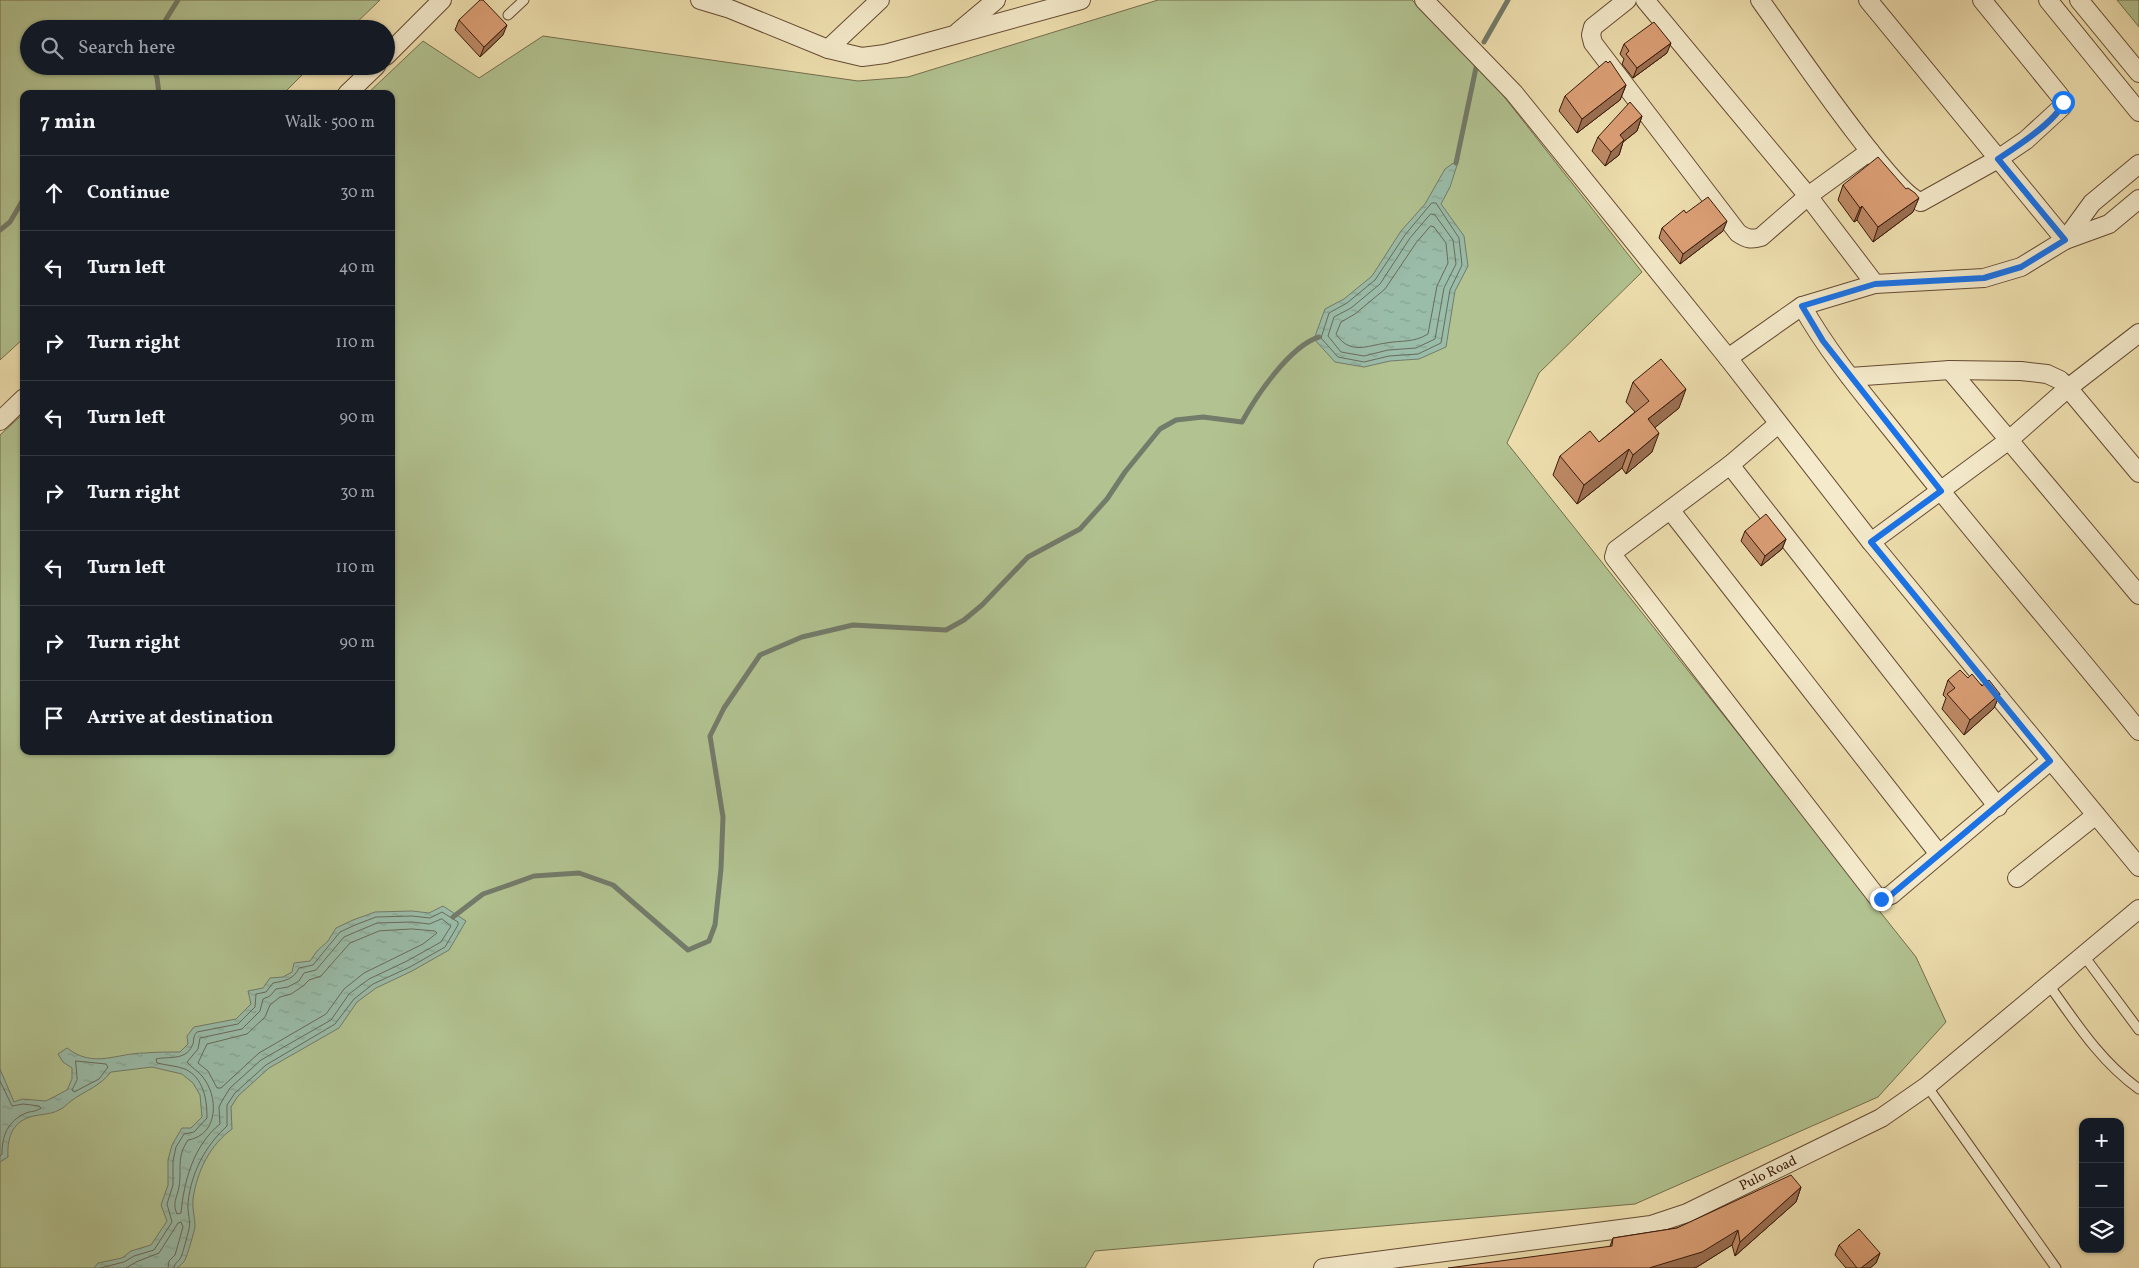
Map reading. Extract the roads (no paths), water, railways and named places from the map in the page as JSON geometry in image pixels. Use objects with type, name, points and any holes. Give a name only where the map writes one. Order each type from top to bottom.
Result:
[{"type":"street","points":[[395,47],[442,0]]},
{"type":"street","points":[[700,0],[735,5],[828,49],[862,57],[886,54],[1081,0]]},
{"type":"street","points":[[828,49],[880,0]]},
{"type":"street","points":[[954,36],[996,0]]},
{"type":"street","points":[[1424,0],[1514,93],[1728,358],[1871,542],[2139,867]]},
{"type":"street","points":[[1626,0],[1593,27],[1592,43],[1738,233],[1752,240],[1761,237],[1808,196],[1870,151]]},
{"type":"street","points":[[1645,0],[1808,196],[1875,284]]},
{"type":"street","points":[[1760,0],[1870,151],[1903,190],[1911,198],[1921,202],[1998,159],[2026,140],[2062,107],[2063,102],[2050,82],[1982,0]]},
{"type":"street","points":[[1868,0],[2065,240]]},
{"type":"street","points":[[2048,0],[2139,112]]},
{"type":"street","points":[[2079,0],[2139,73]]},
{"type":"street","points":[[351,90],[367,75]]},
{"type":"street","points":[[2065,240],[2092,203],[2139,164]]},
{"type":"street","points":[[1728,358],[1802,306],[1875,284],[1984,278],[2021,267],[2065,240],[2109,224],[2139,199]]},
{"type":"street","points":[[1802,306],[1823,341],[1850,377],[1941,491],[2139,731]]},
{"type":"street","points":[[1871,542],[2009,440],[2068,388],[2139,333]]},
{"type":"street","points":[[1850,377],[1950,370],[2021,370],[2047,374],[2060,380],[2068,388],[2139,473]]},
{"type":"street","points":[[1950,370],[2139,595]]},
{"type":"street","points":[[0,421],[20,402]]},
{"type":"street","points":[[1778,424],[1730,465],[1671,511],[1616,550],[1614,557],[1877,897],[1881,899],[1891,895],[1998,807],[2050,761]]},
{"type":"street","points":[[1730,465],[1998,807]]},
{"type":"street","points":[[1671,511],[1939,854]]},
{"type":"street","points":[[2018,878],[2096,815]]},
{"type":"street","name":"Pulo Road","points":[[1323,1268],[1651,1225],[1687,1213],[1880,1118],[1927,1086],[2139,909]]},
{"type":"lane","points":[[508,15],[524,0]]},
{"type":"lane","points":[[2084,956],[2139,1030]]},
{"type":"lane","points":[[2049,985],[2095,1049],[2127,1081],[2139,1089]]},
{"type":"lane","points":[[1927,1086],[2056,1268]]},
{"type":"water","points":[[1459,159],[1450,187],[1441,204],[1464,236],[1468,266],[1455,291],[1446,347],[1419,359],[1390,361],[1364,367],[1335,362],[1314,339],[1325,309],[1344,299],[1372,276],[1401,231],[1425,204],[1445,169]]},
{"type":"water","points":[[443,906],[466,921],[449,950],[412,971],[376,988],[357,1002],[339,1028],[269,1068],[238,1096],[231,1107],[232,1129],[217,1143],[201,1169],[193,1199],[195,1228],[185,1260],[177,1268],[94,1268],[98,1263],[122,1258],[131,1251],[151,1245],[167,1221],[161,1205],[168,1185],[168,1160],[172,1145],[182,1128],[191,1128],[202,1117],[200,1095],[193,1083],[182,1074],[152,1067],[111,1072],[97,1085],[61,1109],[52,1113],[30,1117],[18,1123],[8,1144],[8,1157],[0,1162],[0,1069],[14,1102],[22,1099],[46,1101],[67,1090],[72,1079],[72,1068],[63,1062],[58,1054],[67,1048],[86,1058],[96,1059],[158,1052],[180,1052],[188,1044],[187,1036],[194,1027],[236,1019],[251,1004],[248,991],[263,988],[270,978],[283,977],[292,972],[294,963],[310,961],[328,941],[336,928],[375,912],[412,911],[429,913]]},
{"type":"waterway","points":[[166,20],[178,0]]},
{"type":"waterway","points":[[1484,42],[1508,0]]},
{"type":"waterway","points":[[1456,163],[1477,63]]},
{"type":"waterway","points":[[156,75],[158,90]]},
{"type":"waterway","points":[[0,230],[10,222],[20,205]]},
{"type":"waterway","points":[[453,917],[483,894],[534,876],[579,873],[613,885],[688,950],[709,941],[715,925],[721,869],[723,817],[710,736],[724,708],[760,655],[802,637],[853,625],[946,630],[964,620],[982,605],[1028,557],[1080,529],[1107,499],[1125,472],[1160,429],[1176,420],[1203,417],[1242,422],[1275,373],[1297,350],[1319,337]]}]
